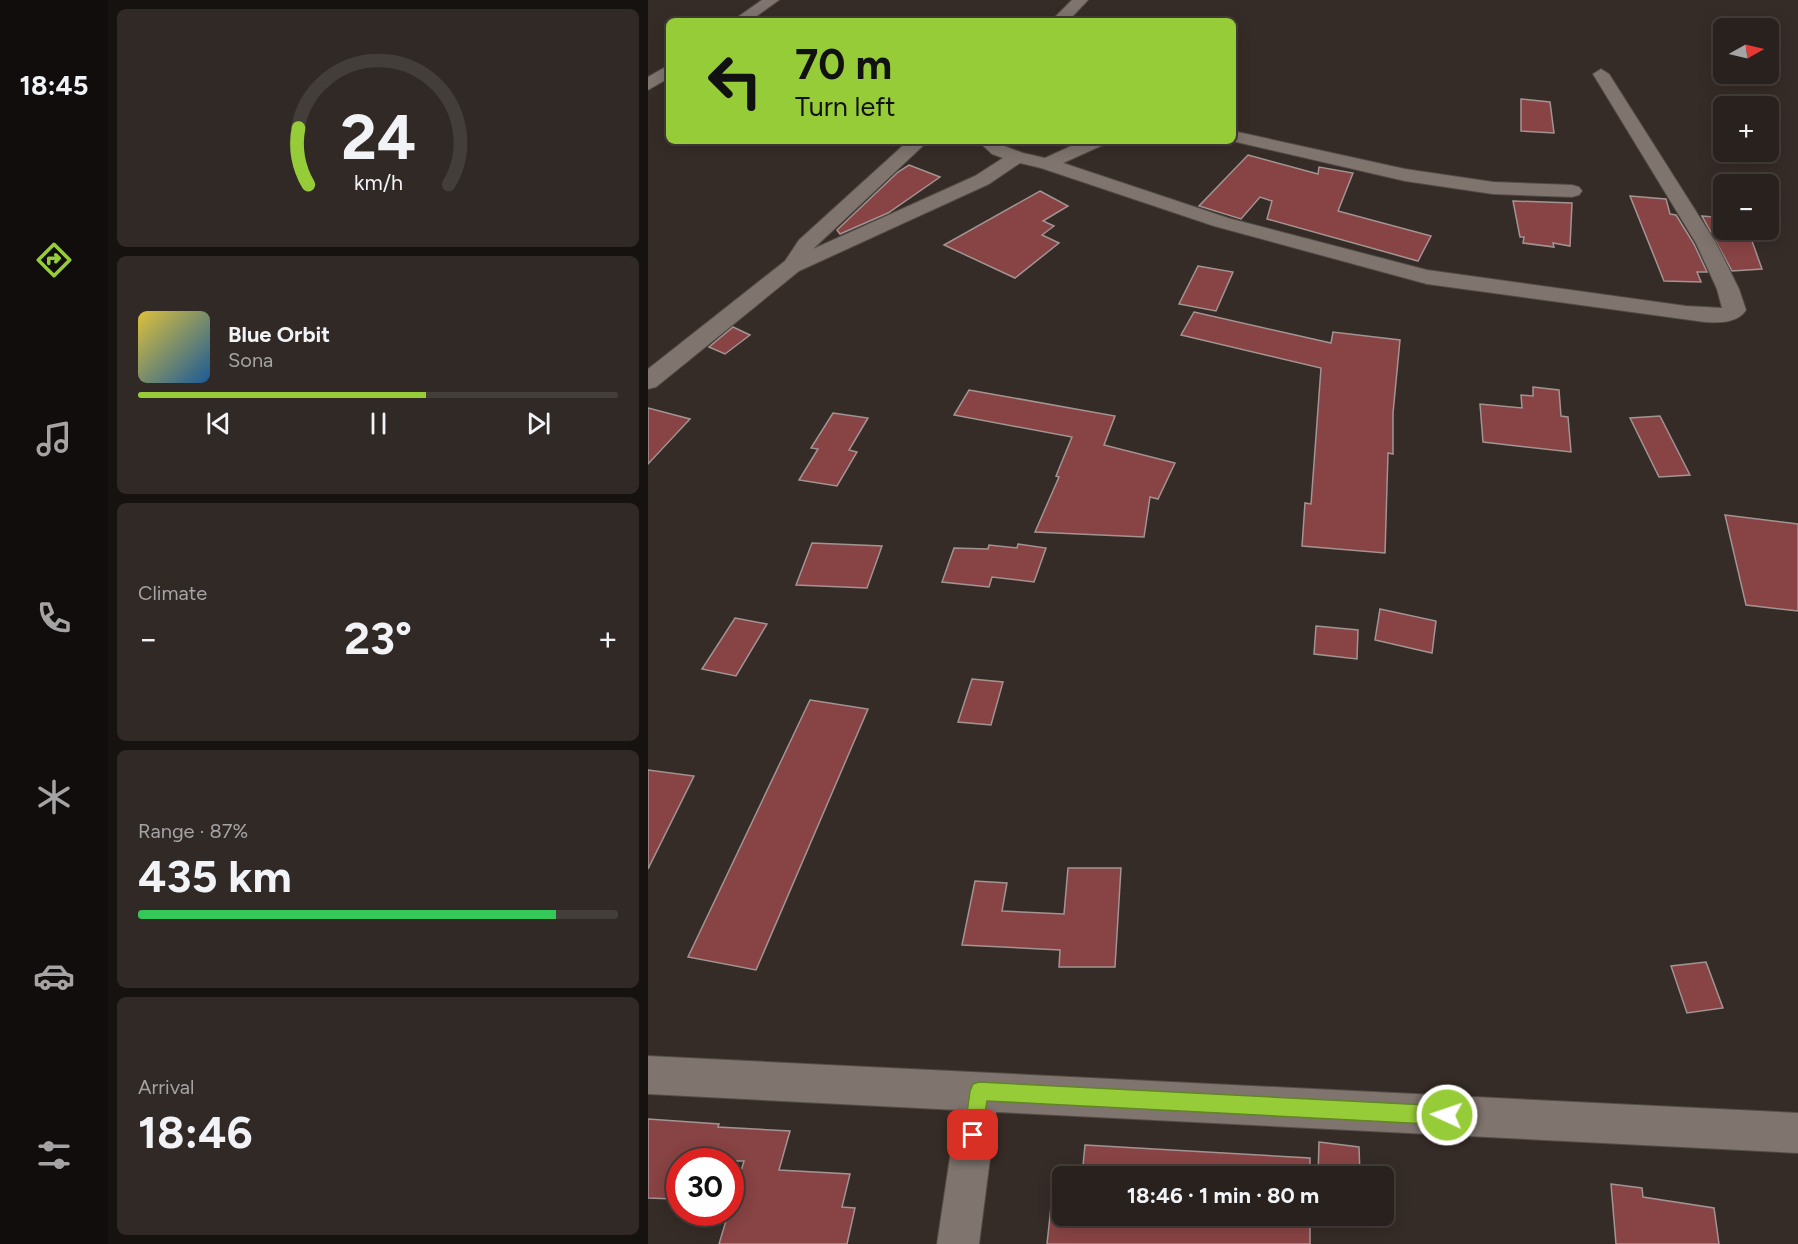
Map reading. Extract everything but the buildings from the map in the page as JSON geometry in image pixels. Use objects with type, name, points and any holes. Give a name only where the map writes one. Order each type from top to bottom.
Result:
[{"type":"street","points":[[745,18],[772,0]]},
{"type":"street","points":[[1062,18],[1081,0]]},
{"type":"street","points":[[648,85],[666,72]]},
{"type":"street","points":[[991,144],[998,150],[1017,157],[1047,164],[1221,222],[1427,277],[1686,313],[1719,316],[1730,314],[1735,310],[1728,289],[1706,243],[1600,74]]},
{"type":"street","points":[[1236,137],[1405,175],[1493,188],[1572,191]]},
{"type":"street","points":[[792,266],[806,244],[916,144]]},
{"type":"street","points":[[1047,164],[1090,144]]},
{"type":"street","points":[[648,381],[792,266],[982,180],[1017,157]]},
{"type":"street","points":[[648,1074],[1798,1133]]},
{"type":"street","points":[[957,1244],[979,1091]]},
{"type":"route","points":[[973,1135],[979,1091],[1447,1115]]}]
